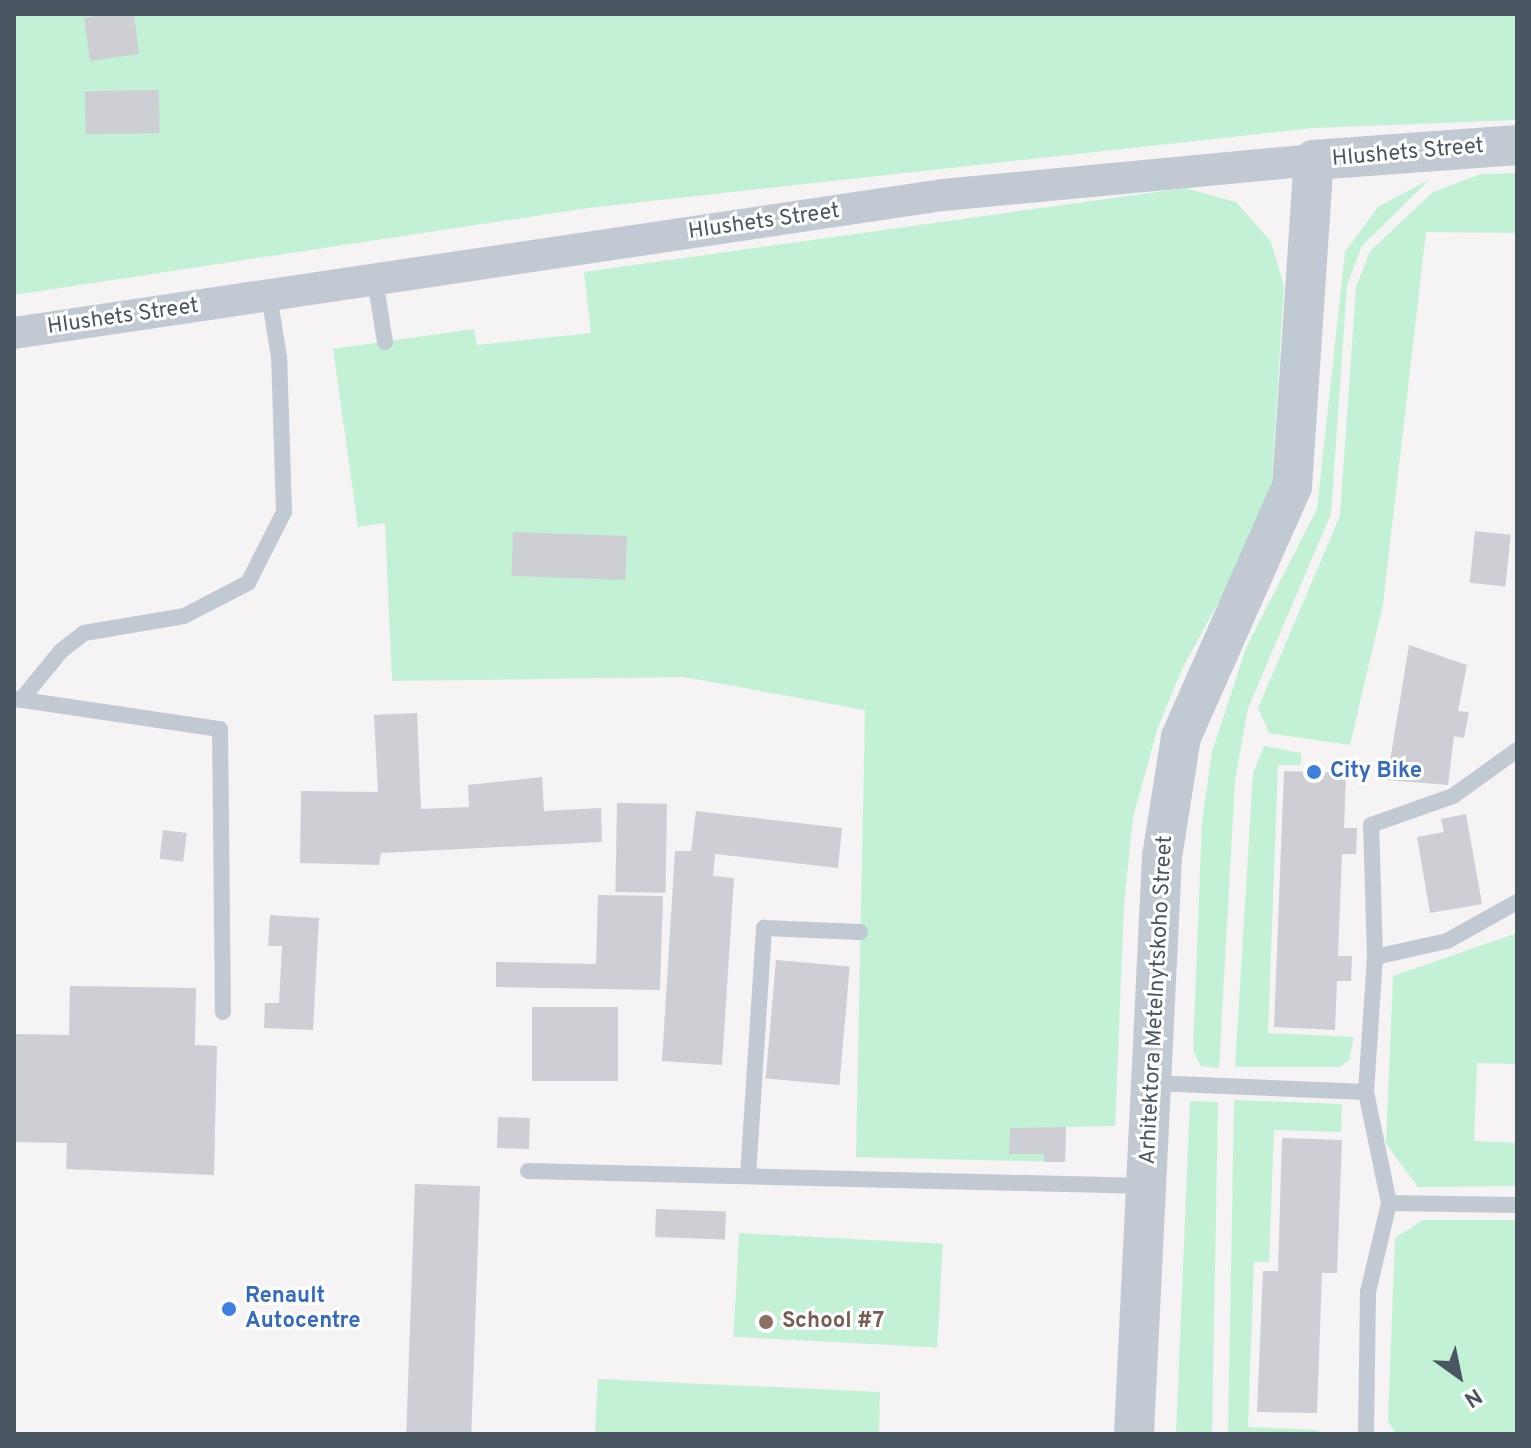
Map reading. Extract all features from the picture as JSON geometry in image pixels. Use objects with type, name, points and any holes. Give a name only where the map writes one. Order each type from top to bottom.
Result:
[{"type":"street","name":"Hlushets Street","points":[[14,333],[943,195],[1314,160],[1517,145]]},
{"type":"street","name":"Arhitektora Metelnytskoho Street","points":[[1134,1434],[1162,857],[1181,737],[1292,487],[1314,160]]},
{"type":"lane","points":[[375,280],[385,342]]},
{"type":"lane","points":[[18,699],[61,651],[84,633],[184,616],[248,583],[284,512],[279,357],[269,295]]},
{"type":"lane","points":[[18,699],[220,729],[223,1012]]},
{"type":"lane","points":[[1366,1434],[1368,1292],[1389,1203],[1366,1092],[1375,957],[1371,825],[1453,796],[1517,750]]},
{"type":"lane","points":[[1375,957],[1447,941],[1517,902]]},
{"type":"lane","points":[[748,1176],[764,928],[860,932]]},
{"type":"lane","points":[[1152,1083],[1366,1092]]},
{"type":"lane","points":[[528,1171],[1145,1186]]},
{"type":"lane","points":[[1389,1203],[1517,1205]]},
{"type":"green space","points":[[14,14],[1517,14],[1517,120],[1313,128],[588,208],[14,295]]},
{"type":"green space","points":[[1517,173],[1517,233],[1426,232],[1383,604],[1350,745],[1269,733],[1258,708],[1340,516],[1356,287],[1370,251],[1433,192],[1481,174]]},
{"type":"green space","points":[[1430,179],[1362,246],[1347,285],[1331,514],[1248,708],[1235,780],[1219,1068],[1201,1066],[1193,1050],[1202,822],[1212,752],[1246,648],[1317,509],[1345,252],[1378,207]]},
{"type":"green space","points":[[1185,188],[1236,202],[1271,242],[1284,286],[1271,493],[1260,527],[1183,667],[1158,727],[1133,817],[1124,905],[1115,1126],[1066,1127],[1065,1162],[856,1157],[865,710],[684,677],[392,681],[385,523],[358,527],[333,349],[474,329],[477,345],[591,333],[584,272]]},
{"type":"green space","points":[[1264,746],[1301,753],[1301,765],[1278,765],[1268,1033],[1354,1037],[1349,1060],[1340,1067],[1235,1067],[1253,773]]},
{"type":"green space","points":[[1517,933],[1517,1064],[1477,1063],[1474,1141],[1517,1143],[1517,1186],[1418,1187],[1386,1144],[1393,976]]},
{"type":"green space","points":[[1234,1100],[1342,1104],[1341,1132],[1274,1130],[1269,1262],[1254,1262],[1248,1427],[1319,1430],[1318,1434],[1228,1434]]},
{"type":"green space","points":[[1190,1101],[1218,1102],[1212,1434],[1176,1434]]},
{"type":"green space","points":[[1423,1220],[1517,1220],[1517,1434],[1396,1434],[1388,1421],[1395,1238]]},
{"type":"green space","points":[[739,1233],[943,1244],[937,1348],[734,1337]]},
{"type":"green space","points":[[598,1379],[880,1392],[879,1434],[595,1434]]},
{"type":"building","points":[[134,14],[139,54],[90,61],[84,18]]},
{"type":"building","points":[[159,90],[160,133],[86,134],[85,91]]},
{"type":"building","points":[[1475,531],[1511,535],[1505,586],[1470,583]]},
{"type":"building","points":[[513,532],[627,536],[625,580],[511,576]]},
{"type":"building","points":[[1409,645],[1467,665],[1458,711],[1469,712],[1464,738],[1454,736],[1448,785],[1387,780]]},
{"type":"building","points":[[417,713],[421,809],[469,807],[468,785],[542,777],[544,811],[601,808],[602,842],[381,853],[379,865],[300,863],[301,791],[378,792],[374,715]]},
{"type":"building","points":[[1284,771],[1346,773],[1344,828],[1357,828],[1356,854],[1342,854],[1338,956],[1352,956],[1351,981],[1337,981],[1335,1030],[1274,1027]]},
{"type":"building","points":[[617,803],[667,804],[665,893],[615,892]]},
{"type":"building","points":[[696,811],[842,828],[838,868],[715,854],[713,876],[734,878],[722,1065],[662,1061],[675,851],[691,851]]},
{"type":"building","points":[[1466,814],[1482,904],[1430,913],[1417,837],[1444,832],[1441,819]]},
{"type":"building","points":[[163,830],[187,833],[183,862],[159,859]]},
{"type":"building","points":[[598,895],[663,896],[660,990],[496,987],[496,962],[596,964]]},
{"type":"building","points":[[270,915],[319,918],[313,1030],[264,1028],[265,1003],[279,1003],[282,946],[268,946]]},
{"type":"building","points":[[776,960],[850,966],[839,1085],[766,1079]]},
{"type":"building","points":[[70,986],[196,988],[195,1045],[217,1046],[214,1175],[66,1169],[67,1143],[14,1142],[14,1034],[69,1035]]},
{"type":"building","points":[[532,1007],[618,1007],[618,1081],[532,1081]]},
{"type":"building","points":[[498,1117],[530,1118],[529,1149],[497,1148]]},
{"type":"building","points":[[1066,1127],[1065,1162],[1044,1162],[1044,1154],[1009,1154],[1010,1128]]},
{"type":"building","points":[[1282,1138],[1342,1140],[1337,1273],[1322,1273],[1317,1413],[1257,1412],[1263,1271],[1278,1271]]},
{"type":"building","points":[[415,1184],[480,1186],[471,1434],[406,1434]]},
{"type":"building","points":[[656,1209],[726,1211],[725,1239],[655,1237]]},
{"type":"place","name":"City Bike","points":[[1314,772]]},
{"type":"place","name":"Renault Autocentre","points":[[229,1309]]},
{"type":"place","name":"School #7","points":[[766,1322]]}]
